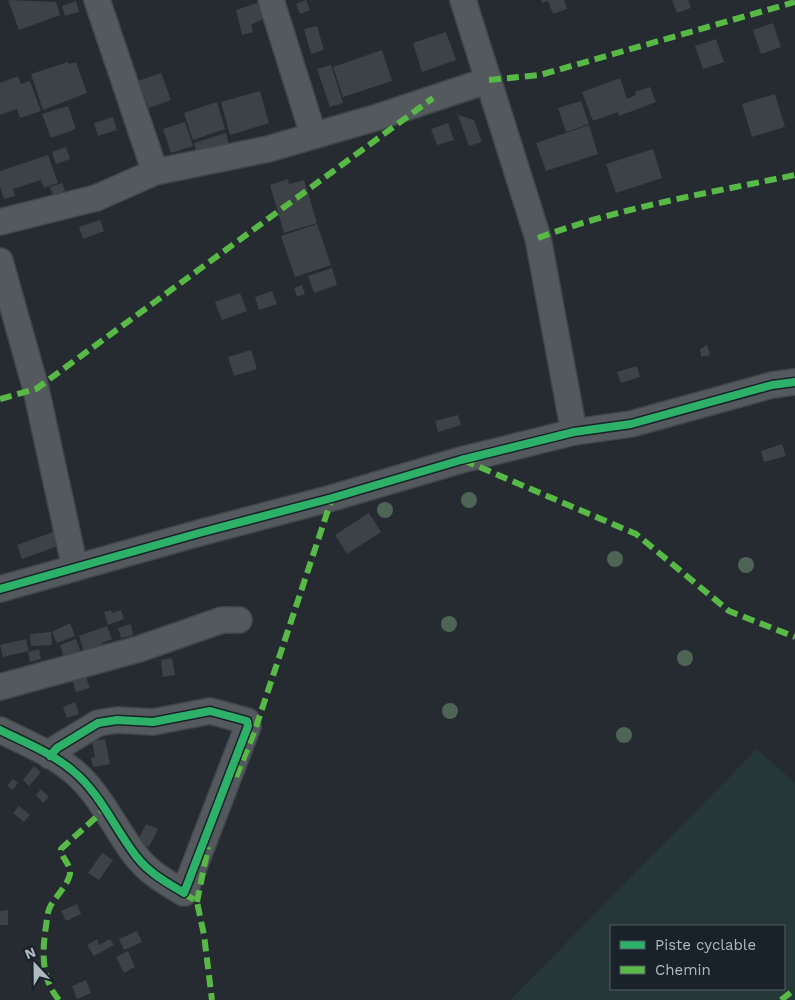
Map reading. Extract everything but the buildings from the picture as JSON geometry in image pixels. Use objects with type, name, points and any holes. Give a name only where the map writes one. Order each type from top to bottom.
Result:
[{"type":"street","points":[[98,0],[155,172]]},
{"type":"street","points":[[271,0],[313,134]]},
{"type":"street","points":[[463,0],[538,238],[574,432]]},
{"type":"street","points":[[0,222],[96,198],[155,172],[268,149],[313,134],[378,117],[489,80]]},
{"type":"street","points":[[0,260],[36,389],[75,568]]},
{"type":"street","points":[[0,589],[332,498],[461,460],[574,432],[631,424],[772,385],[795,382]]},
{"type":"street","points":[[0,687],[139,649],[222,620],[239,620]]},
{"type":"street","points":[[0,730],[74,771],[95,796],[136,857],[155,876],[184,893],[248,726],[247,721],[210,711],[153,722],[108,721],[98,723],[57,748],[50,756]]},
{"type":"shaded area","points":[[757,749],[795,783],[795,1000],[510,1000]]},
{"type":"marked path","points":[[489,80],[540,75],[795,2]]},
{"type":"marked path","points":[[0,399],[36,389],[433,98]]},
{"type":"marked path","points":[[538,238],[633,209],[795,175]]},
{"type":"marked path","points":[[463,460],[636,534],[729,611],[795,637]]},
{"type":"marked path","points":[[236,777],[255,730],[332,498]]},
{"type":"marked path","points":[[59,1000],[49,983],[44,965],[44,955],[49,909],[67,882],[70,874],[61,849],[104,810]]},
{"type":"marked path","points":[[197,902],[208,847]]},
{"type":"marked path","points":[[184,893],[197,902],[204,935],[212,1000]]},
{"type":"marked path","points":[[781,1000],[795,989]]},
{"type":"cycle path","points":[[0,589],[332,498],[461,460],[574,432],[631,424],[772,385],[795,382]]},
{"type":"cycle path","points":[[0,730],[47,753],[56,759],[65,765],[73,771],[91,790],[141,862],[158,877],[184,893],[248,726],[247,721],[210,711],[153,722],[117,720],[98,723],[57,748],[50,756]]}]
